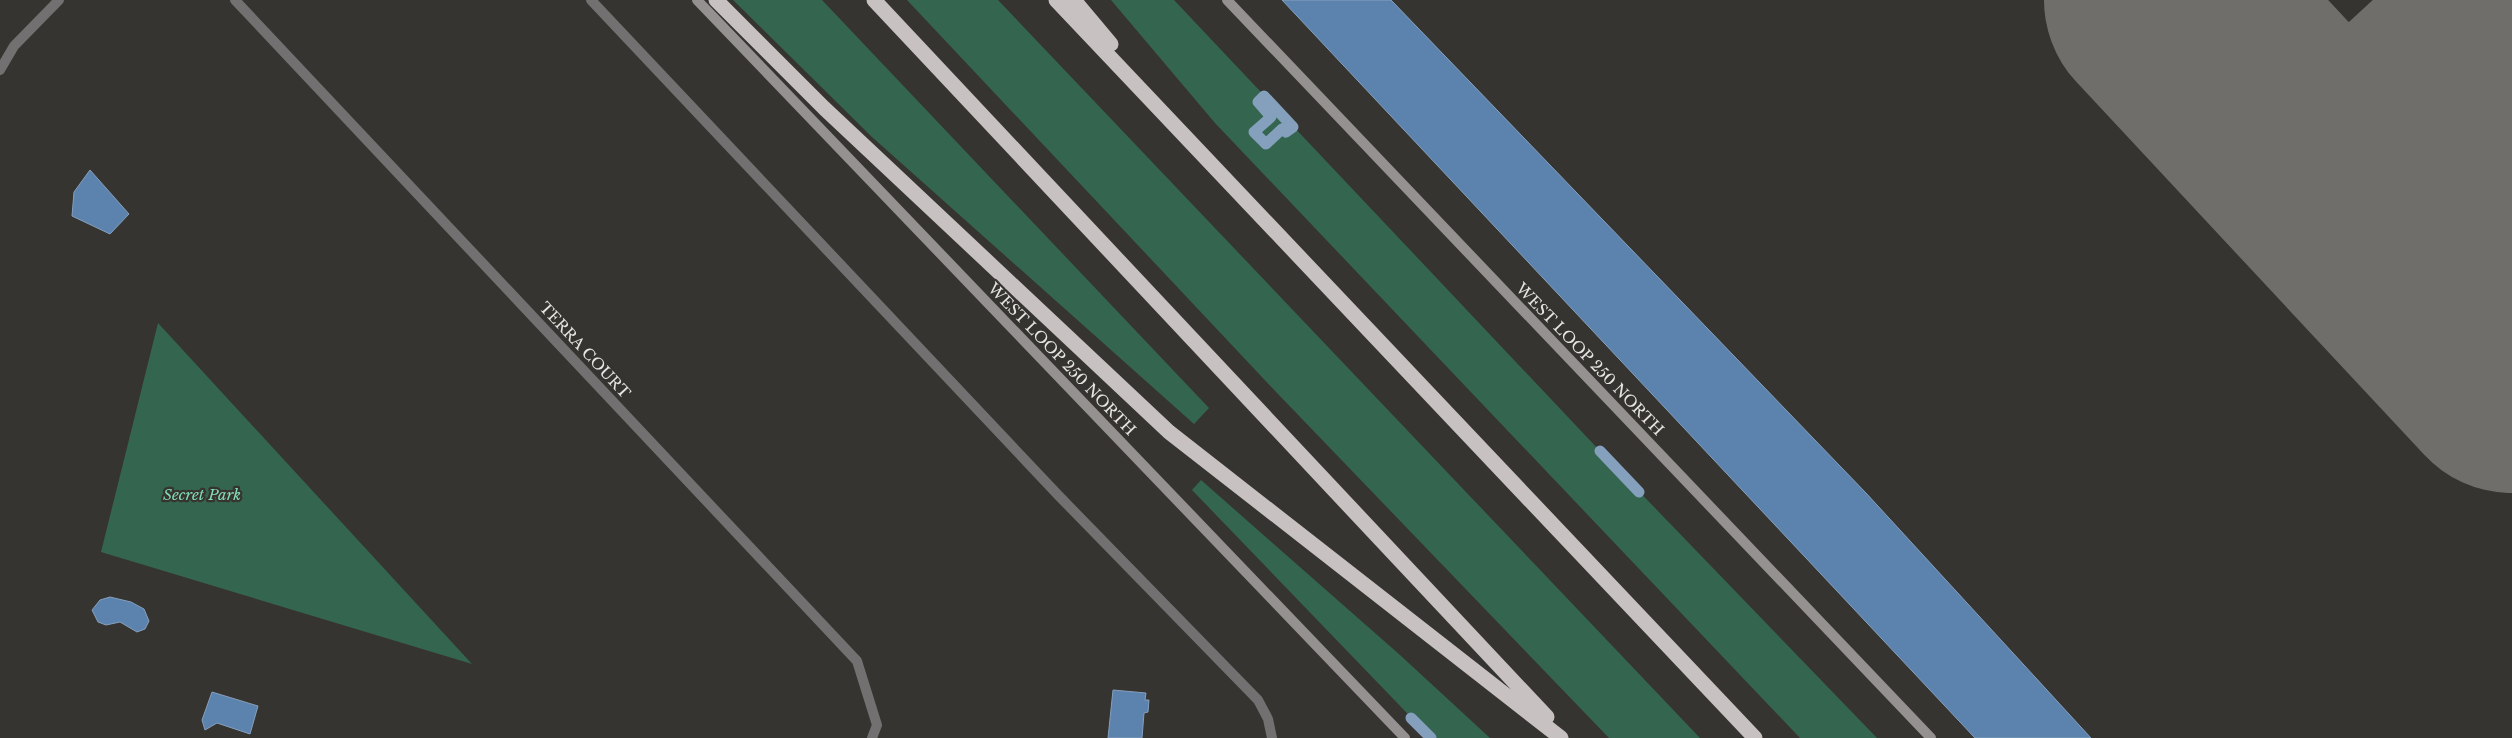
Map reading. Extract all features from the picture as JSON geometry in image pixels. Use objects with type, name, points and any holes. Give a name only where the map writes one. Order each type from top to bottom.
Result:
[{"type":"highway","points":[[716,0],[824,108],[1169,432],[1561,738]]},
{"type":"highway","points":[[874,0],[1566,738]]},
{"type":"highway","points":[[1056,0],[1755,738]]},
{"type":"highway","points":[[1074,0],[1212,163]]},
{"type":"main road","name":"WEST LOOP 250 NORTH","points":[[697,0],[1405,738]]},
{"type":"main road","name":"WEST LOOP 250 NORTH","points":[[1227,0],[1931,738]]},
{"type":"street","points":[[0,70],[14,46],[59,0]]},
{"type":"street","name":"TERRA COURT","points":[[235,0],[857,661],[877,725],[872,738]]},
{"type":"street","points":[[591,0],[1059,496],[1258,700],[1268,719],[1272,738]]},
{"type":"green space","points":[[733,0],[822,0],[1209,408],[1194,424],[872,137]]},
{"type":"green space","points":[[907,0],[998,0],[1700,738],[1609,738],[1278,394]]},
{"type":"green space","points":[[1111,0],[1174,0],[1600,451],[1877,738],[1800,738],[1215,123]]},
{"type":"green space","name":"Secret Park","points":[[158,323],[472,664],[101,552]]},
{"type":"green space","points":[[1201,480],[1400,655],[1490,738],[1431,738],[1192,490]]},
{"type":"water","points":[[1282,0],[1391,0],[1866,493],[2091,738],[1975,738]]},
{"type":"water","points":[[90,170],[129,214],[110,234],[72,216],[74,192]]},
{"type":"water","points":[[110,597],[131,602],[144,609],[149,621],[145,629],[137,632],[120,622],[106,625],[98,622],[92,610],[100,600]]},
{"type":"water","points":[[1113,690],[1146,693],[1145,700],[1149,700],[1148,712],[1144,713],[1142,738],[1108,738]]},
{"type":"water","points":[[212,692],[258,706],[250,734],[217,723],[205,730],[202,720]]},
{"type":"waterway","points":[[1264,96],[1293,127],[1286,132],[1282,129],[1266,144],[1254,132],[1271,117],[1258,102],[1264,96]]},
{"type":"waterway","points":[[1600,451],[1639,492]]},
{"type":"waterway","points":[[1411,718],[1431,738]]},
{"type":"taxiway","points":[[2230,0],[2229,14],[2232,41],[2240,67],[2260,103]]},
{"type":"taxiway","points":[[2261,104],[2279,118],[2299,129],[2320,136],[2342,140],[2384,135],[2405,127],[2425,115]]},
{"type":"runway","points":[[2164,0],[2512,373]]},
{"type":"runway","points":[[2425,115],[2512,35]]}]
